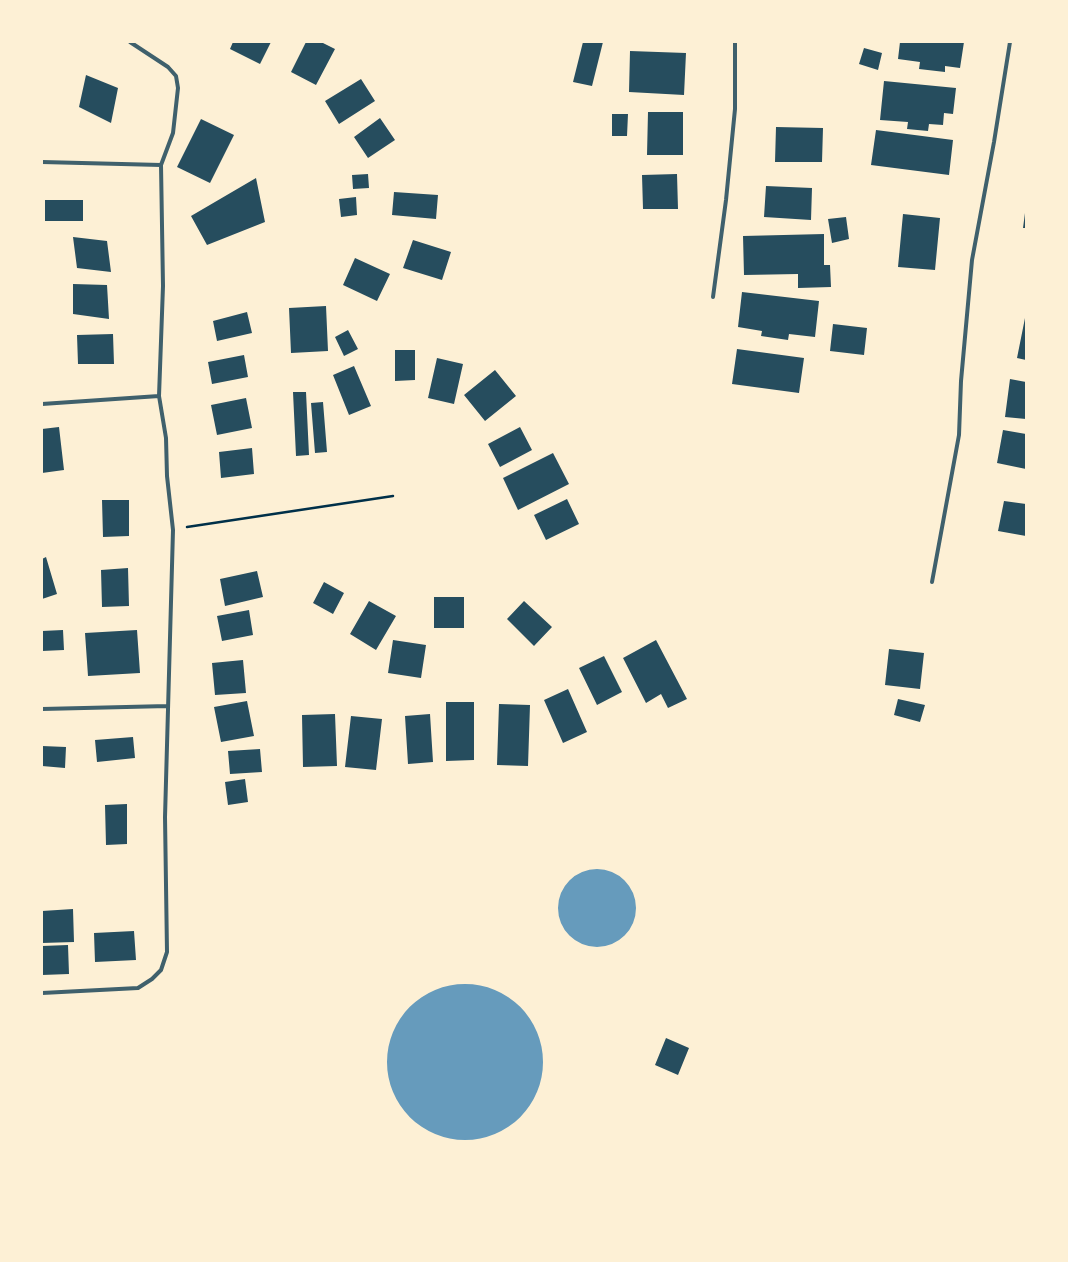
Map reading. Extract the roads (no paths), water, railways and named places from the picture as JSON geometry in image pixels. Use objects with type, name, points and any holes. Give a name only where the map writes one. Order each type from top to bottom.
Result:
[{"type":"street","points":[[42,994],[138,988],[152,979],[161,970],[166,952],[165,817],[173,530],[167,476],[166,438],[159,396],[163,286],[161,165],[173,133],[178,88],[176,76],[168,67],[130,42]]},
{"type":"street","points":[[713,297],[726,200],[735,109],[735,42]]},
{"type":"street","points":[[932,582],[959,435],[972,260],[994,142],[1010,42]]},
{"type":"street","points":[[42,162],[161,165]]},
{"type":"street","points":[[42,404],[159,396]]},
{"type":"street","points":[[42,709],[168,706]]},
{"type":"water","points":[[597,869],[612,872],[625,880],[633,893],[636,908],[633,923],[625,936],[612,944],[597,947],[582,944],[569,936],[561,923],[558,908],[561,893],[569,880],[582,872]]},
{"type":"water","points":[[457,984],[473,984],[488,987],[502,993],[515,1002],[525,1012],[534,1025],[540,1039],[543,1062],[542,1077],[534,1099],[525,1112],[515,1122],[502,1131],[488,1137],[473,1140],[457,1140],[442,1137],[428,1131],[415,1122],[405,1112],[396,1099],[390,1085],[387,1070],[387,1054],[390,1039],[396,1025],[405,1012],[415,1002],[428,993],[442,987]]}]
